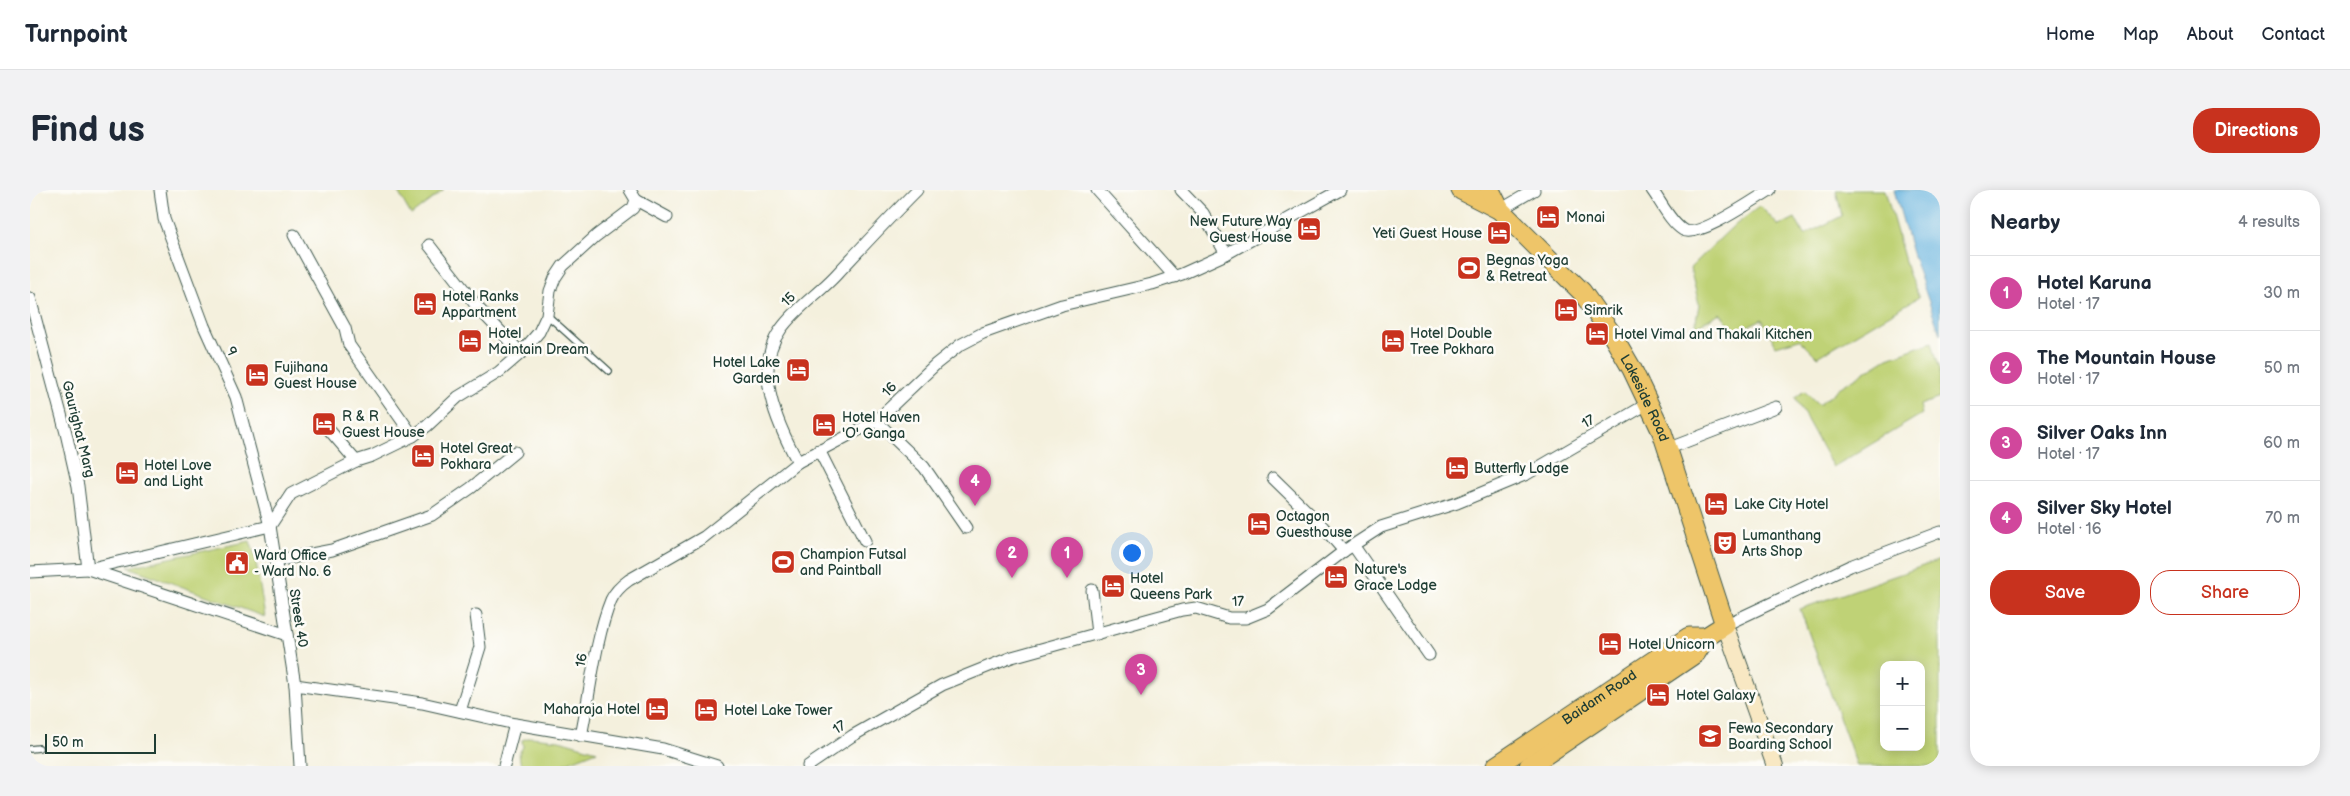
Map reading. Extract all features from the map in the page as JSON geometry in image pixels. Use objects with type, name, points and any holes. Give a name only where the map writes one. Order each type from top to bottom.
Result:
[{"type":"main road","points":[[1460,190],[1500,210]]},
{"type":"main road","points":[[1490,190],[1500,210]]},
{"type":"main road","name":"Lakeside Road","points":[[1500,210],[1582,292],[1611,333],[1649,403],[1667,449],[1725,625]]},
{"type":"main road","points":[[1725,625],[1775,766]]},
{"type":"main road","name":"Baidam Road","points":[[1528,766],[1696,653],[1706,637],[1725,625]]},
{"type":"main road","name":"Baidam Road","points":[[1496,766],[1688,637],[1706,637]]},
{"type":"street","name":"9","points":[[160,190],[164,219],[204,326],[236,397],[270,526]]},
{"type":"street","name":"15","points":[[798,462],[783,436],[770,402],[769,374],[772,344],[792,316],[834,276],[917,190]]},
{"type":"street","points":[[1097,190],[1175,277]]},
{"type":"street","points":[[1182,190],[1203,213],[1226,254]]},
{"type":"street","name":"16","points":[[581,736],[601,635],[612,598],[620,587],[704,537],[798,462],[876,421],[936,364],[960,345],[983,334],[1062,305],[1175,277],[1226,254],[1340,190]]},
{"type":"street","points":[[1500,210],[1534,190]]},
{"type":"street","points":[[1652,190],[1677,225],[1685,231],[1692,232],[1719,221],[1770,190]]},
{"type":"street","points":[[633,195],[667,217]]},
{"type":"street","points":[[30,572],[88,569],[270,526],[291,494],[356,461],[372,456],[413,436],[470,388],[499,372],[521,353],[539,332],[547,315],[550,291],[555,278],[563,266],[596,236],[630,212],[635,205],[633,195]]},
{"type":"street","points":[[294,235],[345,328],[348,345],[413,436]]},
{"type":"street","points":[[429,245],[479,309],[521,353]]},
{"type":"street","name":"Gaurighat Marg","points":[[30,298],[78,486],[88,569]]},
{"type":"street","name":"17","points":[[808,766],[852,736],[942,685],[1012,657],[1189,609],[1210,610],[1230,618],[1246,618],[1268,609],[1348,548],[1381,526],[1457,503],[1527,474],[1649,403]]},
{"type":"street","points":[[1667,449],[1776,407]]},
{"type":"street","points":[[876,421],[924,467],[966,528]]},
{"type":"street","points":[[324,424],[356,461]]},
{"type":"street","points":[[819,450],[865,541]]},
{"type":"street","points":[[275,561],[332,550],[432,515],[471,488],[515,452]]},
{"type":"street","points":[[1274,478],[1323,527],[1348,548],[1429,654]]},
{"type":"street","name":"Street 40","points":[[270,526],[294,685],[300,766]]},
{"type":"street","points":[[1725,625],[1850,566],[1940,532]]},
{"type":"street","points":[[88,569],[287,635]]},
{"type":"street","points":[[1092,590],[1097,634]]},
{"type":"street","points":[[460,711],[480,647],[476,615]]},
{"type":"street","points":[[294,685],[422,703],[515,724],[663,748],[715,766]]},
{"type":"street","points":[[504,766],[515,724]]},
{"type":"lane","points":[[547,315],[609,371]]},
{"type":"lane","points":[[30,750],[39,748]]},
{"type":"green space","points":[[397,190],[444,190],[411,215]]},
{"type":"green space","points":[[1836,190],[1885,190],[1908,272],[1919,297],[1817,357],[1799,339],[1776,346],[1762,319],[1736,332],[1720,313],[1695,327],[1699,304],[1690,268],[1730,229],[1760,206],[1779,226],[1795,218],[1804,235],[1842,216]]},
{"type":"green space","points":[[1932,342],[1940,370],[1940,398],[1920,405],[1922,414],[1833,467],[1795,398],[1804,391],[1819,405],[1839,388],[1888,358]]},
{"type":"green space","points":[[250,541],[255,556],[265,617],[128,567]]},
{"type":"green space","points":[[1940,560],[1940,766],[1857,766],[1800,609]]},
{"type":"green space","points":[[531,737],[559,740],[597,751],[559,766],[524,766],[520,761],[519,753],[523,747],[522,740]]},
{"type":"water","points":[[1894,190],[1940,190],[1940,334],[1912,253]]},
{"type":"place","name":"Monai","points":[[1548,217]]},
{"type":"place","name":"New Future Way Guest House","points":[[1309,229]]},
{"type":"place","name":"Yeti Guest House","points":[[1499,233]]},
{"type":"place","name":"Begnas Yoga & Retreat","points":[[1469,268]]},
{"type":"place","name":"Hotel Ranks Appartment","points":[[425,304]]},
{"type":"place","name":"Simrik","points":[[1566,310]]},
{"type":"place","name":"Hotel Vimal and Thakali Kitchen","points":[[1597,334]]},
{"type":"place","name":"Hotel Maintain Dream","points":[[470,341]]},
{"type":"place","name":"Hotel Double Tree Pokhara","points":[[1393,341]]},
{"type":"place","name":"Hotel Lake Garden","points":[[798,370]]},
{"type":"place","name":"Fujihana Guest House","points":[[257,375]]},
{"type":"place","name":"R & R Guest House","points":[[324,424]]},
{"type":"place","name":"Hotel Haven 'O' Ganga","points":[[824,425]]},
{"type":"place","name":"Hotel Great Pokhara","points":[[423,456]]},
{"type":"place","name":"Butterfly Lodge","points":[[1457,468]]},
{"type":"place","name":"Hotel Love and Light","points":[[127,473]]},
{"type":"place","name":"Lake City Hotel","points":[[1716,504]]},
{"type":"place","name":"Silver Sky Hotel","points":[[975,506]]},
{"type":"place","name":"Octagon Guesthouse","points":[[1259,524]]},
{"type":"place","name":"Lumanthang Arts Shop","points":[[1725,543]]},
{"type":"place","name":"Champion Futsal and Paintball","points":[[783,562]]},
{"type":"place","name":"Ward Office - Ward No. 6","points":[[237,563]]},
{"type":"place","name":"Nature's Grace Lodge","points":[[1336,577]]},
{"type":"place","name":"The Mountain House","points":[[1012,578]]},
{"type":"place","name":"Hotel Karuna","points":[[1067,578]]},
{"type":"place","name":"Hotel Queens Park","points":[[1113,586]]},
{"type":"place","name":"Hotel Unicorn","points":[[1610,644]]},
{"type":"place","name":"Silver Oaks Inn","points":[[1141,695]]},
{"type":"place","name":"Hotel Galaxy","points":[[1658,695]]},
{"type":"place","name":"Maharaja Hotel","points":[[657,709]]},
{"type":"place","name":"Hotel Lake Tower","points":[[706,710]]},
{"type":"place","name":"Fewa Secondary Boarding School","points":[[1710,736]]}]
